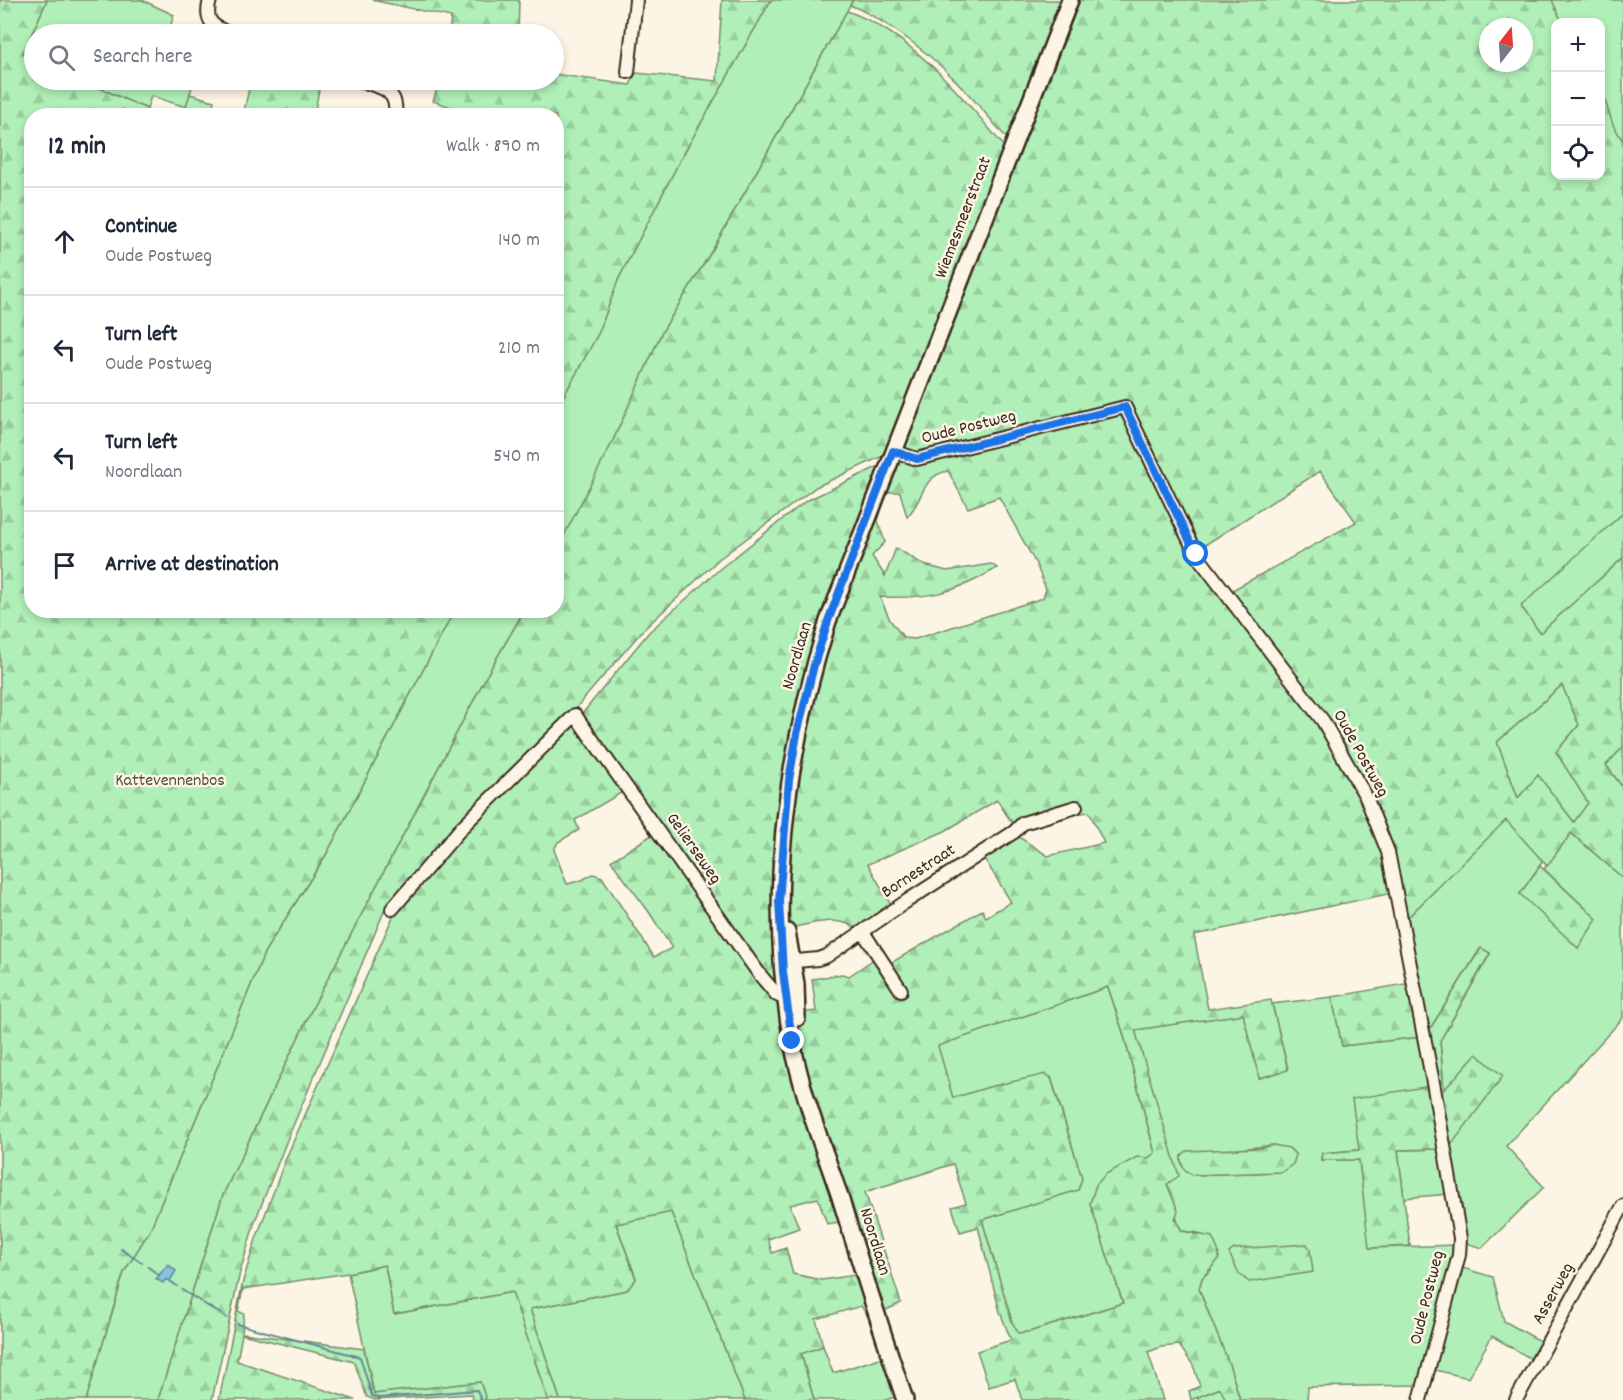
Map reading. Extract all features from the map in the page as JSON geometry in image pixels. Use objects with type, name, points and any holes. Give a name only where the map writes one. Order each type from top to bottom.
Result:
[{"type":"main road","name":"Wiemesmeerstraat","points":[[893,451],[1070,0]]},
{"type":"main road","name":"Noordlaan","points":[[893,451],[828,621],[809,684],[789,780],[781,881],[787,928],[786,999],[797,1066],[821,1147],[839,1194],[904,1400]]},
{"type":"main road","name":"Noordlaan","points":[[787,962],[807,1096]]},
{"type":"street","points":[[210,0],[207,18],[212,24]]},
{"type":"street","points":[[628,72],[636,0]]},
{"type":"street","points":[[385,90],[392,95],[396,108]]},
{"type":"street","name":"Oude Postweg","points":[[893,451],[917,459],[1125,407],[1196,554],[1323,721],[1366,797],[1388,852],[1434,1088],[1460,1238],[1456,1267],[1420,1400]]},
{"type":"street","name":"Gelierseweg","points":[[392,909],[463,826],[575,715],[760,975],[777,995],[786,999]]},
{"type":"street","name":"Bornestraat","points":[[787,962],[826,956],[1014,832],[1023,823],[1076,807]]},
{"type":"street","points":[[863,932],[901,990]]},
{"type":"street","name":"Asserweg","points":[[1516,1400],[1623,1206]]},
{"type":"green space","name":"Kattevennenbos","points":[[0,0],[47,0],[36,24],[24,24],[24,90],[104,90],[145,108],[24,108],[24,618],[450,618],[327,853],[265,951],[150,1230],[124,1272],[86,1400],[0,1400]]},
{"type":"green space","points":[[47,0],[142,0],[174,15],[171,24],[36,24]]},
{"type":"green space","points":[[372,0],[519,0],[518,24],[450,24],[451,17]]},
{"type":"green space","points":[[722,0],[771,0],[680,160],[618,280],[599,332],[564,395],[564,108],[454,108],[433,101],[437,90],[564,90],[564,75],[630,85],[636,73],[717,81]]},
{"type":"green space","points":[[771,0],[853,0],[713,249],[662,332],[611,445],[564,539],[564,395],[599,332],[618,280],[680,160]]},
{"type":"green space","points":[[853,0],[1065,0],[1009,141],[970,96],[930,56],[892,28],[850,5]]},
{"type":"green space","points":[[1080,0],[1552,0],[1560,18],[1551,18],[1551,180],[1605,180],[1605,100],[1613,125],[1623,141],[1623,513],[1521,606],[1540,633],[1623,558],[1623,747],[1606,765],[1623,788],[1623,878],[1571,833],[1547,866],[1506,820],[1406,919],[1392,893],[1194,935],[1208,1009],[1271,1000],[1288,1070],[1259,1078],[1243,1014],[1135,1030],[1179,1176],[1167,1184],[1178,1211],[1175,1219],[1182,1231],[1212,1237],[1218,1250],[1219,1259],[1202,1278],[1199,1289],[1229,1364],[1240,1400],[1226,1400],[1220,1388],[1191,1400],[1189,1391],[1200,1386],[1193,1365],[1179,1345],[1161,1347],[1148,1352],[1163,1400],[1022,1400],[1015,1379],[989,1387],[977,1351],[1011,1340],[1000,1312],[978,1227],[960,1232],[952,1207],[966,1203],[953,1164],[865,1192],[901,1303],[869,1318],[861,1306],[816,1319],[823,1346],[801,1354],[814,1400],[745,1400],[671,1212],[616,1224],[636,1279],[627,1290],[530,1309],[560,1400],[548,1400],[512,1292],[394,1314],[385,1265],[243,1289],[238,1311],[244,1314],[242,1333],[364,1349],[374,1394],[480,1382],[486,1400],[473,1400],[471,1394],[375,1400],[367,1397],[354,1362],[242,1334],[237,1361],[355,1400],[219,1400],[243,1281],[256,1239],[286,1158],[395,912],[467,826],[582,714],[649,632],[722,567],[806,501],[875,468],[901,459]],"holes":[[[948,471],[968,508],[999,497],[1036,564],[1046,589],[1043,598],[915,639],[904,638],[890,620],[880,597],[912,597],[941,593],[982,577],[997,568],[991,564],[947,571],[924,565],[896,548],[885,576],[872,556],[885,542],[878,521],[887,492],[900,492],[907,517],[928,483],[939,474]],[[1320,471],[1356,522],[1229,592],[1197,550]],[[1562,685],[1579,725],[1556,752],[1588,803],[1574,822],[1538,775],[1518,798],[1497,742]],[[624,791],[655,833],[611,861],[649,912],[672,948],[654,957],[602,877],[593,874],[567,884],[554,850],[558,842],[579,830],[575,820]],[[997,800],[1010,820],[1023,830],[1045,818],[1089,812],[1104,843],[1048,856],[1019,837],[1004,839],[982,855],[1011,902],[986,917],[982,910],[884,967],[877,957],[849,976],[842,974],[812,979],[816,1011],[801,1013],[793,927],[837,921],[853,926],[859,932],[892,907],[868,864],[945,831]],[[1108,987],[1123,1032],[1155,1153],[1148,1158],[1137,1157],[1106,1174],[1096,1185],[1090,1203],[1123,1303],[1029,1332],[1018,1333],[1012,1322],[982,1220],[1078,1190],[1082,1178],[1051,1078],[1046,1074],[953,1098],[938,1046]],[[818,1198],[827,1224],[839,1222],[856,1275],[822,1280],[793,1274],[786,1248],[772,1253],[768,1239],[799,1228],[790,1205]]]},
{"type":"green space","points":[[1532,0],[1623,0],[1623,194],[1605,155],[1605,18],[1552,18]]},
{"type":"green space","points":[[847,11],[871,21],[915,51],[955,89],[1007,150],[887,454],[816,487],[719,559],[643,630],[569,716],[386,907],[255,1221],[240,1272],[212,1400],[158,1400],[223,1195],[312,1009],[487,675],[520,618],[564,618],[564,536],[611,445],[662,332],[713,249]]},
{"type":"green space","points":[[104,90],[191,90],[186,107],[151,96],[147,108]]},
{"type":"green space","points":[[249,90],[319,90],[315,108],[245,108]]},
{"type":"green space","points":[[190,94],[214,101],[212,108],[185,108]]},
{"type":"green space","points":[[1623,513],[1623,558],[1540,633],[1520,606]]},
{"type":"green space","points":[[450,618],[520,618],[487,675],[312,1009],[223,1195],[158,1400],[86,1400],[124,1272],[150,1230],[265,951],[327,853]]},
{"type":"green space","points":[[1562,685],[1579,725],[1556,752],[1589,803],[1574,822],[1538,776],[1518,798],[1497,742]]},
{"type":"green space","points":[[1623,747],[1623,788],[1606,765]]},
{"type":"green space","points":[[1506,819],[1543,861],[1520,894],[1597,919],[1544,869],[1571,833],[1623,878],[1623,1018],[1506,1146],[1544,1187],[1482,1248],[1466,1243],[1449,1148],[1440,1041],[1490,954],[1480,949],[1428,1032],[1406,919]]},
{"type":"green space","points":[[1540,866],[1597,919],[1578,948],[1520,894]]},
{"type":"green space","points":[[1481,948],[1490,953],[1440,1041],[1444,1090],[1476,1054],[1503,1076],[1449,1148],[1428,1032]]},
{"type":"green space","points":[[1410,983],[1421,1037],[1342,1046],[1332,997]]},
{"type":"green space","points":[[1108,987],[1123,1032],[1155,1153],[1090,1203],[1123,1303],[1029,1332],[1018,1333],[1012,1322],[982,1220],[1078,1190],[1082,1178],[1051,1077],[989,1087],[953,1099],[937,1046]]},
{"type":"green space","points":[[1332,997],[1342,1046],[1421,1037],[1430,1086],[1359,1150],[1322,1153],[1321,1160],[1359,1160],[1370,1248],[1455,1245],[1453,1260],[1417,1385],[1308,1387],[1307,1400],[1240,1400],[1229,1364],[1199,1289],[1202,1278],[1211,1270],[1199,1233],[1182,1231],[1176,1218],[1135,1030],[1243,1014],[1260,1078],[1288,1069],[1272,1004]],"holes":[[[1273,1145],[1282,1172],[1193,1175],[1183,1167],[1181,1156]]]},
{"type":"green space","points":[[1430,1086],[1441,1149],[1398,1150],[1410,1246],[1369,1248],[1359,1160],[1321,1160],[1322,1153],[1359,1150],[1352,1099]]},
{"type":"green space","points":[[1273,1145],[1289,1148],[1296,1155],[1293,1164],[1282,1172],[1193,1175],[1183,1167],[1181,1162],[1181,1156],[1187,1151],[1260,1148]]},
{"type":"green space","points":[[1441,1149],[1449,1194],[1404,1198],[1398,1150]]},
{"type":"green space","points":[[671,1212],[745,1400],[560,1400],[530,1309],[627,1290],[636,1278],[616,1224]]},
{"type":"green space","points":[[1307,1244],[1313,1272],[1249,1282],[1239,1274],[1229,1253],[1234,1249]]},
{"type":"green space","points":[[385,1265],[394,1314],[512,1292],[548,1400],[486,1400],[480,1382],[374,1394],[348,1273]]},
{"type":"green space","points":[[1459,1267],[1493,1277],[1504,1321],[1542,1342],[1533,1360],[1492,1336],[1468,1378],[1431,1369]]},
{"type":"green space","points":[[823,1346],[833,1373],[883,1357],[895,1397],[886,1400],[814,1400],[801,1353]]},
{"type":"green space","points":[[1221,1388],[1226,1400],[1198,1400],[1197,1397]]},
{"type":"water","points":[[168,1264],[176,1271],[170,1281],[166,1279],[163,1283],[156,1279]]},
{"type":"waterway","points":[[121,1249],[142,1263]]},
{"type":"waterway","points":[[148,1267],[159,1275]]},
{"type":"waterway","points":[[170,1281],[177,1286]]},
{"type":"waterway","points":[[182,1290],[227,1318]]},
{"type":"waterway","points":[[237,1324],[360,1357],[372,1396],[379,1398],[477,1390],[481,1400]]},
{"type":"route","points":[[792,1041],[779,937],[779,901],[789,780],[797,734],[814,665],[828,621],[893,451],[917,459],[1125,407],[1196,554]]}]
